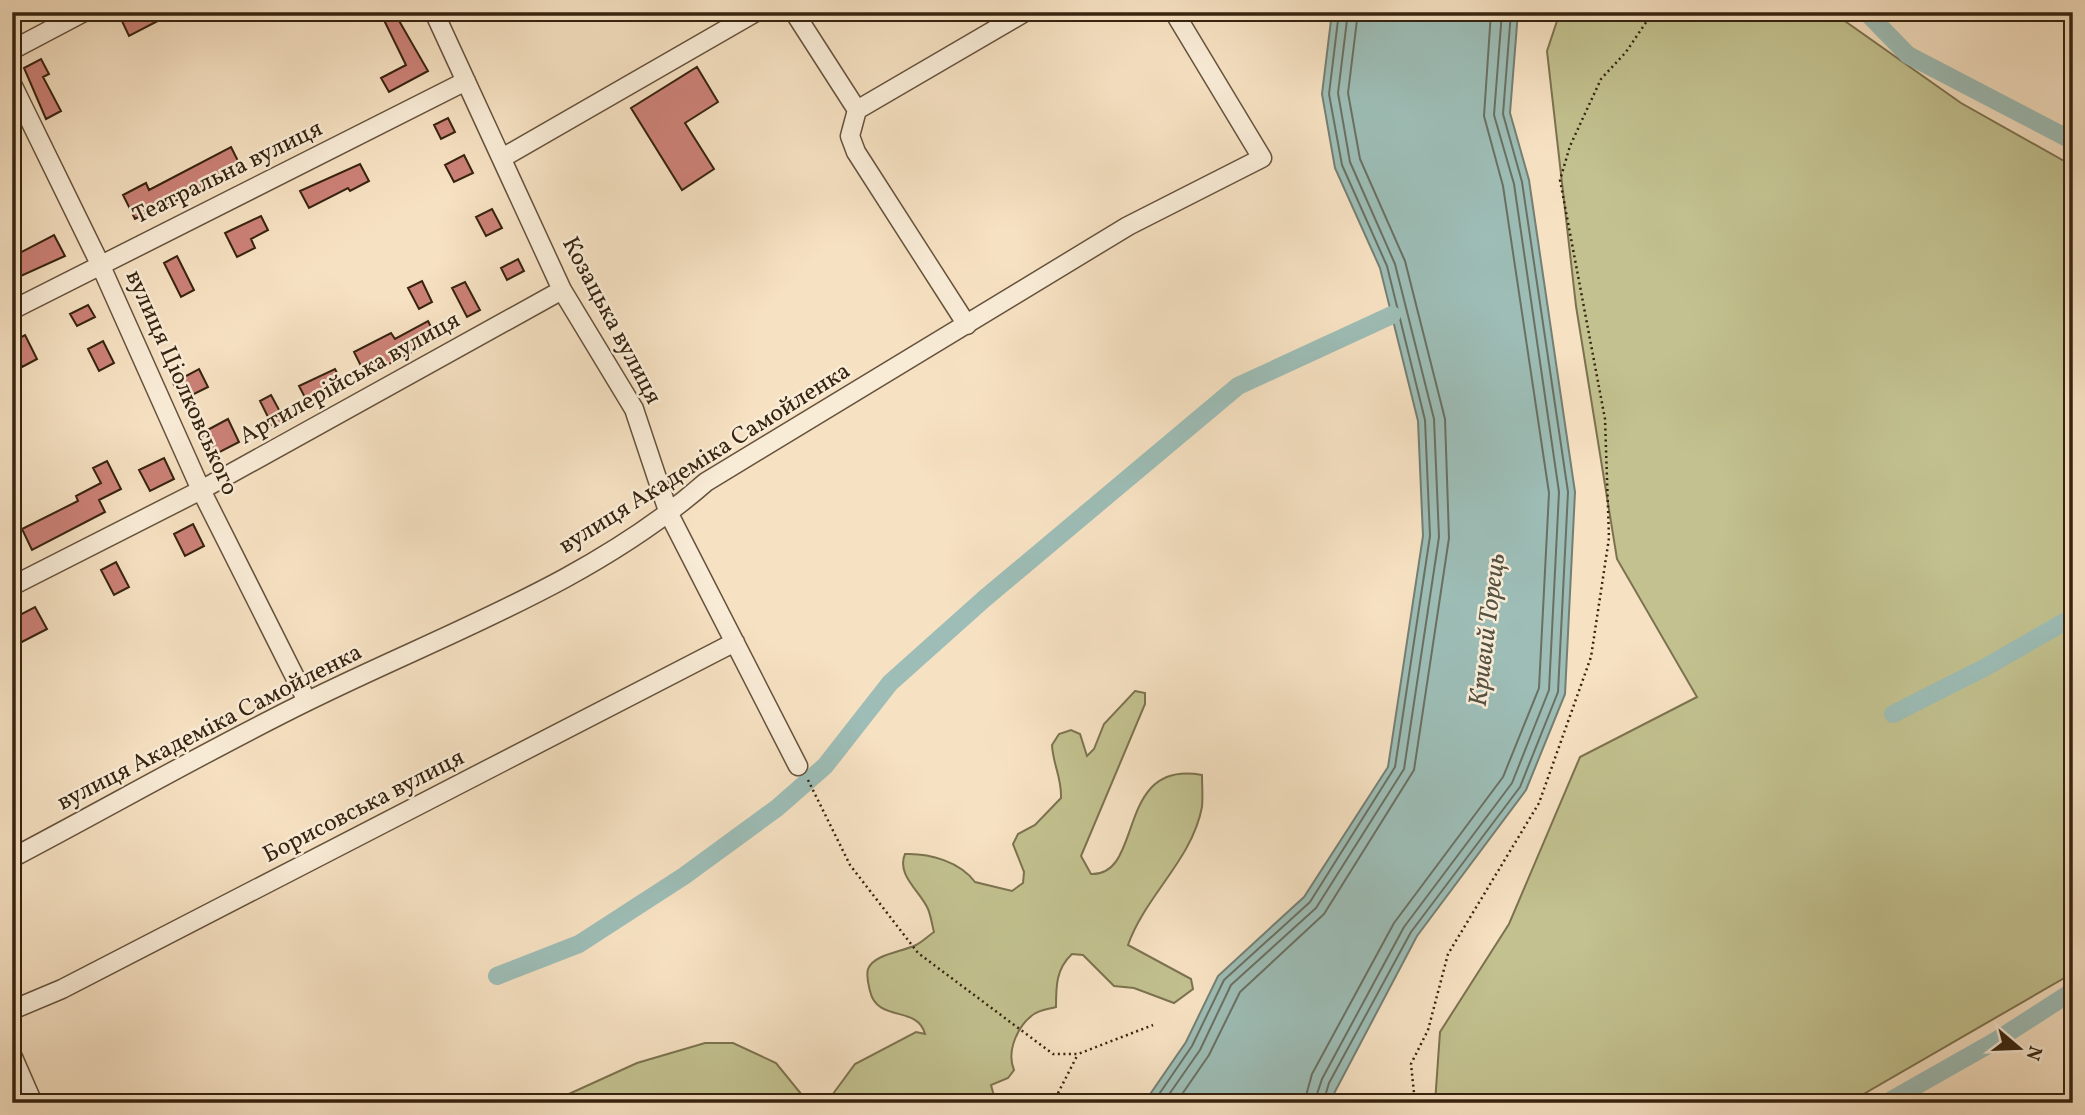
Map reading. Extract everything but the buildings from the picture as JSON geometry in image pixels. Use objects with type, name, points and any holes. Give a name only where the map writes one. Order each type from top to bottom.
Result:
[{"type":"street","points":[[12,50],[84,12]]},
{"type":"street","name":"Козацька вулиця","points":[[434,12],[562,290],[634,409],[669,514],[801,770]]},
{"type":"street","points":[[502,158],[756,12]]},
{"type":"street","points":[[794,12],[857,110]]},
{"type":"street","points":[[967,324],[856,152],[850,136],[857,110],[1025,12]]},
{"type":"street","name":"вулиця Академіка Самойленка","points":[[12,858],[307,701],[522,603],[669,514],[706,482],[1128,226],[1262,158],[1174,12]]},
{"type":"street","name":"Театральна вулиця","points":[[12,310],[466,81]]},
{"type":"street","name":"вулиця Ціолковського","points":[[12,85],[100,264],[201,490],[307,701]]},
{"type":"street","name":"Артилерійська вулиця","points":[[12,586],[201,490],[562,290]]},
{"type":"street","name":"Борисовська вулиця","points":[[12,1010],[62,989],[734,642]]},
{"type":"street","points":[[12,1055],[33,1103]]},
{"type":"path","points":[[1415,1103],[1411,1064],[1427,1030],[1448,954],[1539,803],[1591,657],[1609,538],[1605,419],[1560,180],[1570,146],[1601,79],[1626,52],[1653,12]]},
{"type":"path","points":[[801,770],[814,790],[850,865],[918,953],[1053,1054],[1078,1054],[1153,1024]]},
{"type":"path","points":[[1053,1103],[1078,1054]]},
{"type":"shaded area","points":[[1560,12],[1832,12],[1961,103],[2073,166],[2073,973],[1848,1103],[1435,1103],[1440,1032],[1509,924],[1580,757],[1697,697],[1617,559],[1576,306],[1547,51]]},
{"type":"shaded area","points":[[1135,691],[1145,693],[1145,704],[1081,856],[1091,874],[1108,870],[1119,857],[1142,800],[1155,784],[1174,775],[1202,775],[1202,807],[1197,826],[1179,861],[1145,910],[1128,945],[1191,979],[1193,989],[1174,1003],[1134,988],[1114,986],[1083,955],[1072,954],[1060,972],[1056,1007],[1036,1013],[1023,1025],[1013,1047],[1014,1070],[1008,1078],[991,1085],[996,1103],[549,1103],[637,1063],[705,1043],[733,1043],[776,1063],[806,1100],[827,1102],[855,1064],[916,1032],[925,1034],[921,1025],[914,1020],[889,1011],[874,1001],[867,980],[868,969],[876,960],[916,945],[934,932],[928,909],[906,876],[903,862],[905,854],[944,860],[961,869],[975,882],[1012,891],[1023,883],[1024,872],[1013,844],[1018,834],[1035,825],[1061,798],[1052,745],[1059,734],[1071,730],[1080,734],[1087,756],[1094,749],[1104,724]]},
{"type":"water","name":"Кривий Торець","points":[[1332,12],[1518,12],[1510,113],[1529,180],[1575,492],[1565,694],[1526,790],[1417,936],[1329,1103],[1144,1103],[1186,1042],[1218,976],[1304,897],[1388,767],[1423,536],[1418,421],[1380,268],[1335,168],[1322,94]]},
{"type":"waterway","points":[[1866,12],[1908,55],[2073,141]]},
{"type":"waterway","points":[[497,976],[579,944],[684,876],[777,808],[825,766],[890,683],[984,599],[1238,386],[1392,315]]},
{"type":"waterway","points":[[1893,714],[1984,668],[2073,617]]},
{"type":"waterway","points":[[1886,1103],[1997,1040],[2073,991]]}]
